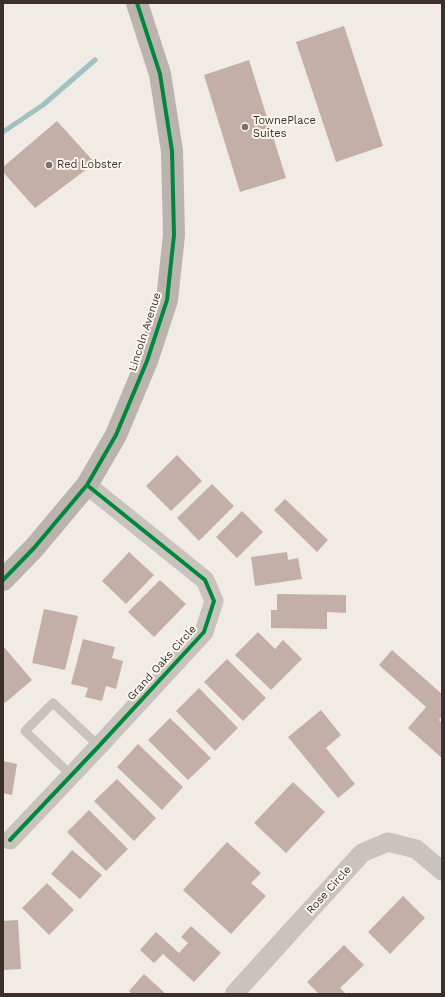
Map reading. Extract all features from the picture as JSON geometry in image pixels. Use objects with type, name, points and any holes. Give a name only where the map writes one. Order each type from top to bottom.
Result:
[{"type":"street","name":"Lincoln Avenue","points":[[3,580],[34,548],[87,485],[116,435],[147,361],[166,300],[174,235],[172,151],[160,74],[137,3]]},
{"type":"street","name":"Grand Oaks Circle","points":[[10,840],[204,632],[214,601],[205,580],[87,485]]},
{"type":"street","name":"Rose Circle","points":[[234,994],[362,853],[388,842],[416,849],[442,872]]},
{"type":"lane","points":[[71,775],[25,731],[47,708],[53,703],[99,746]]},
{"type":"building","points":[[344,26],[383,146],[336,162],[296,42]]},
{"type":"building","name":"TownePlace Suites","points":[[249,60],[286,178],[240,192],[204,75]]},
{"type":"building","name":"Red Lobster","points":[[57,121],[95,163],[35,208],[3,172],[3,167]]},
{"type":"building","points":[[177,455],[202,481],[171,511],[146,486]]},
{"type":"building","points":[[212,484],[234,506],[199,541],[177,518]]},
{"type":"building","points":[[285,499],[328,540],[317,552],[274,510]]},
{"type":"building","points":[[242,511],[263,532],[237,558],[216,537]]},
{"type":"building","points":[[129,552],[154,575],[126,604],[102,581]]},
{"type":"building","points":[[287,552],[288,560],[298,558],[302,579],[255,586],[251,557]]},
{"type":"building","points":[[160,580],[186,604],[154,637],[128,612]]},
{"type":"building","points":[[277,594],[346,595],[346,613],[327,612],[327,629],[271,628],[271,610],[277,610]]},
{"type":"building","points":[[44,609],[78,616],[65,670],[32,663]]},
{"type":"building","points":[[258,632],[275,649],[283,640],[302,659],[271,690],[235,655]]},
{"type":"building","points":[[83,639],[115,647],[112,658],[123,661],[116,689],[106,686],[102,701],[85,697],[88,688],[71,684]]},
{"type":"building","points":[[3,646],[32,680],[5,703],[3,700]]},
{"type":"building","points":[[392,650],[442,694],[442,716],[439,720],[442,723],[442,758],[408,728],[426,707],[379,665]]},
{"type":"building","points":[[227,659],[266,698],[243,721],[204,682]]},
{"type":"building","points":[[199,688],[238,728],[215,751],[176,711]]},
{"type":"building","points":[[321,710],[341,735],[326,748],[355,784],[338,798],[288,737]]},
{"type":"building","points":[[170,718],[211,758],[188,780],[148,740]]},
{"type":"building","points":[[138,744],[183,787],[162,810],[117,767]]},
{"type":"building","points":[[3,761],[17,764],[12,795],[3,793]]},
{"type":"building","points":[[117,779],[156,818],[134,841],[94,801]]},
{"type":"building","points":[[293,782],[325,812],[286,853],[254,823]]},
{"type":"building","points":[[89,810],[128,849],[106,871],[67,832]]},
{"type":"building","points":[[227,842],[261,873],[251,883],[266,896],[231,934],[183,890]]},
{"type":"building","points":[[72,850],[102,875],[80,899],[51,874]]},
{"type":"building","points":[[47,883],[74,910],[49,935],[22,908]]},
{"type":"building","points":[[403,896],[425,918],[390,954],[368,932]]},
{"type":"building","points":[[18,920],[21,969],[3,970],[3,921]]},
{"type":"building","points":[[191,926],[221,953],[194,982],[163,954],[154,963],[140,950],[156,932],[179,953],[188,943],[181,937]]},
{"type":"building","points":[[344,945],[364,965],[340,988],[346,994],[319,994],[307,982]]},
{"type":"building","points":[[144,974],[166,994],[132,994],[129,991]]},
{"type":"waterway","points":[[3,132],[43,105],[95,60]]},
{"type":"cycle path","points":[[3,580],[34,548],[87,485],[116,435],[147,361],[167,300],[174,235],[172,151],[160,74],[137,3]]},
{"type":"cycle path","points":[[10,840],[204,632],[214,601],[205,580],[87,485]]},
{"type":"place","name":"TownePlace Suites","points":[[245,127]]},
{"type":"place","name":"Red Lobster","points":[[49,165]]}]
